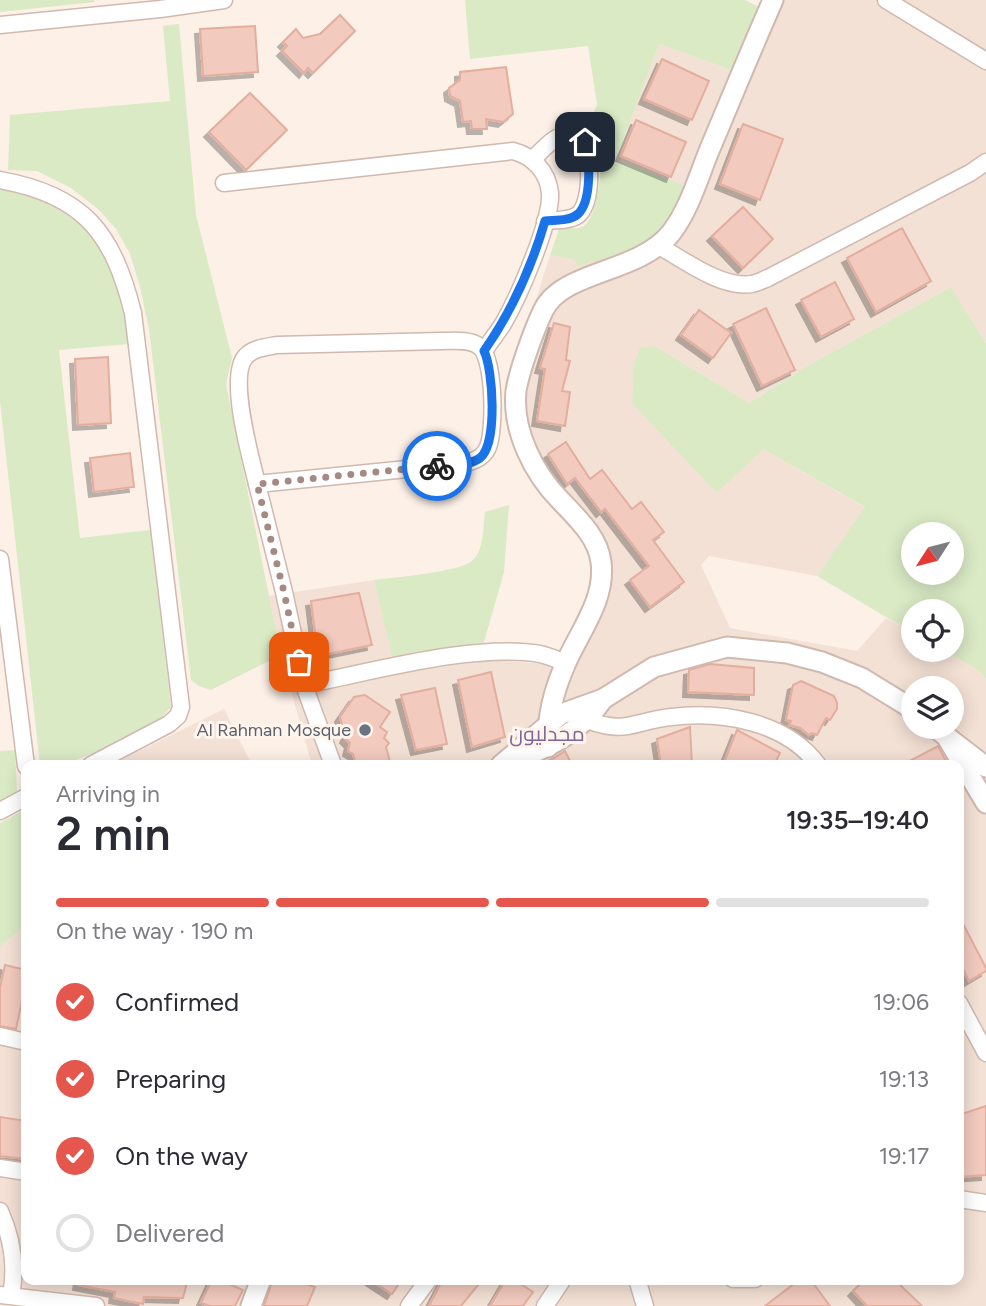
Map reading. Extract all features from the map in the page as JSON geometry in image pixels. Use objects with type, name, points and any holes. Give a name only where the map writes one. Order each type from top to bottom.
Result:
[{"type":"street","points":[[0,25],[224,0]]},
{"type":"street","points":[[548,747],[547,724],[552,700],[595,602],[601,562],[591,536],[543,483],[533,464],[522,437],[516,391],[551,297],[576,283],[642,257],[659,246],[673,231],[690,198],[773,0]]},
{"type":"street","points":[[887,0],[986,61]]},
{"type":"street","points":[[533,159],[562,135],[580,136],[589,155],[590,170],[582,208],[577,215],[566,219],[545,221]]},
{"type":"street","points":[[224,183],[513,151],[533,159],[547,181],[550,194],[545,221],[507,315],[484,351]]},
{"type":"street","points":[[659,246],[709,274],[734,284],[752,284],[970,173],[986,162]]},
{"type":"street","points":[[0,180],[41,189],[75,207],[104,238],[115,255],[125,278],[134,313],[181,707],[178,716],[169,724],[101,760]]},
{"type":"street","points":[[257,484],[467,463],[481,457],[488,447],[492,429],[490,366],[484,351],[473,343],[464,341],[341,343],[258,348],[246,356],[238,379],[257,484],[304,685],[331,760]]},
{"type":"street","points":[[0,559],[7,666],[25,760]]},
{"type":"street","points":[[507,760],[561,714],[603,699],[654,667],[727,647],[787,653],[822,662],[862,678],[901,702]]},
{"type":"street","points":[[304,685],[449,657],[492,653],[542,655],[566,663]]},
{"type":"street","points":[[515,760],[561,741],[587,720],[603,699]]},
{"type":"street","points":[[587,720],[622,728],[668,717],[702,715],[739,720],[778,732],[813,760]]},
{"type":"street","points":[[945,739],[959,760]]},
{"type":"street","points":[[950,739],[986,767]]},
{"type":"street","points":[[964,769],[986,803]]},
{"type":"street","points":[[0,811],[21,800]]},
{"type":"street","points":[[964,1009],[981,1028],[986,1053]]},
{"type":"street","points":[[0,1037],[21,1041]]},
{"type":"street","points":[[0,1168],[21,1171]]},
{"type":"street","points":[[964,1200],[986,1203]]},
{"type":"street","points":[[0,1211],[13,1248],[14,1280],[3,1300],[96,1306]]},
{"type":"street","points":[[251,1306],[259,1285]]},
{"type":"street","points":[[410,1306],[425,1285]]},
{"type":"street","points":[[545,1306],[559,1285]]},
{"type":"street","points":[[639,1285],[645,1306]]},
{"type":"shaded area","points":[[762,0],[986,0],[986,343],[951,287],[809,365],[749,403],[655,346],[763,449],[866,508],[817,576],[709,556],[701,565],[730,628],[857,651],[886,618],[901,626],[901,662],[964,662],[978,670],[986,679],[986,1306],[26,1306],[0,1294],[0,947],[21,929],[21,1285],[964,1285],[964,760],[311,760],[281,655],[269,596],[374,580],[397,674],[489,660],[548,664],[577,628],[592,582],[593,554],[580,534],[537,490],[520,462],[510,434],[508,378],[527,329],[550,255],[593,260],[609,258],[685,186],[616,160],[659,44],[734,71]]},
{"type":"shaded area","points":[[224,709],[250,760],[121,760]]},
{"type":"green space","points":[[0,0],[94,0],[95,2],[0,12]]},
{"type":"green space","points":[[465,0],[745,0],[759,7],[734,71],[659,44],[616,160],[686,186],[662,226],[646,242],[625,253],[578,267],[575,259],[550,255],[560,226],[576,228],[588,222],[599,189],[600,151],[588,131],[597,104],[588,46],[470,59]]},
{"type":"green space","points":[[179,24],[196,215],[232,358],[226,384],[281,655],[211,690],[191,680],[149,329],[130,254],[116,229],[98,209],[71,188],[37,171],[8,170],[10,115],[170,101],[163,26]]},
{"type":"green space","points":[[0,187],[48,200],[84,227],[103,251],[118,278],[126,306],[128,344],[59,350],[80,538],[150,530],[171,707],[159,720],[137,735],[76,760],[39,760],[0,401]]},
{"type":"green space","points":[[951,287],[986,343],[986,679],[978,670],[964,662],[964,599],[901,599],[901,626],[817,576],[865,507],[763,449],[717,493],[632,403],[634,364],[640,348],[655,346],[749,403],[809,365]]},
{"type":"green space","points":[[509,505],[504,572],[484,642],[393,660],[374,580],[441,571],[466,564],[477,556],[485,512]]},
{"type":"green space","points":[[15,750],[17,791],[0,801],[0,751]]},
{"type":"green space","points":[[21,812],[21,929],[0,947],[0,823]]},
{"type":"building","points":[[340,15],[355,31],[313,73],[308,68],[304,73],[282,51],[287,46],[283,42],[296,29],[303,38],[320,34]]},
{"type":"building","points":[[255,26],[258,72],[203,76],[200,29]]},
{"type":"building","points":[[662,59],[709,81],[692,120],[644,99]]},
{"type":"building","points":[[506,67],[513,114],[503,122],[486,119],[487,129],[472,129],[471,121],[463,122],[460,101],[450,96],[449,88],[460,80],[460,72]]},
{"type":"building","points":[[250,93],[287,130],[246,170],[209,132]]},
{"type":"building","points":[[636,120],[686,142],[671,177],[621,156]]},
{"type":"building","points":[[743,124],[783,139],[760,200],[720,184]]},
{"type":"building","points":[[743,207],[773,239],[743,268],[712,236]]},
{"type":"building","points":[[902,228],[931,281],[876,312],[847,258]]},
{"type":"building","points":[[835,282],[854,319],[821,337],[801,300]]},
{"type":"building","points":[[766,308],[795,370],[762,386],[733,324]]},
{"type":"building","points":[[699,310],[731,333],[713,358],[681,335]]},
{"type":"building","points":[[554,323],[570,327],[566,360],[570,361],[562,391],[570,392],[565,426],[537,421],[545,369],[540,368]]},
{"type":"building","points":[[108,357],[111,423],[78,425],[75,359]]},
{"type":"building","points":[[566,442],[590,479],[602,470],[632,509],[641,502],[664,532],[653,540],[684,582],[650,607],[630,580],[649,566],[605,509],[601,512],[575,478],[567,484],[548,454]]},
{"type":"building","points":[[130,453],[134,487],[94,492],[90,458]]},
{"type":"building","points":[[359,593],[372,645],[318,656],[311,601]]},
{"type":"building","points":[[710,664],[754,668],[754,695],[688,692],[689,670]]},
{"type":"building","points":[[491,672],[505,737],[472,747],[458,680]]},
{"type":"building","points":[[801,681],[834,696],[837,703],[837,709],[830,720],[826,718],[817,735],[809,735],[800,728],[789,725],[791,721],[786,720],[793,685]]},
{"type":"building","points":[[435,688],[447,744],[416,750],[401,695]]},
{"type":"building","name":"Al Rahman Mosque","points":[[365,695],[390,712],[380,727],[387,732],[384,738],[389,743],[386,747],[389,760],[355,760],[353,754],[348,751],[350,743],[345,738],[348,732],[343,729],[340,717],[354,697]]},
{"type":"building","points":[[690,727],[692,760],[660,760],[657,739]]},
{"type":"building","points":[[737,730],[780,753],[776,760],[725,760]]},
{"type":"building","points":[[938,746],[945,760],[911,760]]},
{"type":"building","points":[[565,751],[570,760],[550,760]]},
{"type":"building","points":[[964,926],[986,968],[986,971],[969,981],[964,971]]},
{"type":"building","points":[[5,965],[21,969],[21,1006],[16,1029],[0,1026],[0,988]]},
{"type":"building","points":[[986,1106],[986,1175],[964,1177],[964,1113]]},
{"type":"building","points":[[0,1117],[21,1120],[21,1158],[0,1156]]},
{"type":"building","points":[[78,1285],[186,1285],[183,1298],[144,1297],[143,1304],[114,1298],[115,1292]]},
{"type":"building","points":[[209,1285],[232,1285],[243,1290],[235,1306],[210,1306],[201,1303]]},
{"type":"building","points":[[271,1285],[315,1287],[307,1306],[264,1306]]},
{"type":"building","points":[[378,1285],[398,1285],[392,1294]]},
{"type":"building","points":[[440,1285],[478,1285],[461,1306],[429,1306]]},
{"type":"building","points":[[502,1285],[522,1285],[533,1292],[523,1306],[490,1306]]},
{"type":"building","points":[[792,1285],[814,1285],[830,1306],[765,1306]]},
{"type":"building","points":[[859,1285],[900,1285],[922,1306],[867,1306],[853,1291]]},
{"type":"way so far","points":[[299,662],[257,484],[437,466]]},
{"type":"place","name":"Al Rahman Mosque","points":[[365,730]]},
{"type":"district","name":"مجدليون","points":[[547,733]]},
{"type":"route","points":[[437,466],[474,461],[481,457],[488,447],[492,429],[490,366],[484,351],[502,325],[545,221],[566,219],[577,215],[582,208],[590,170],[585,142]]}]
